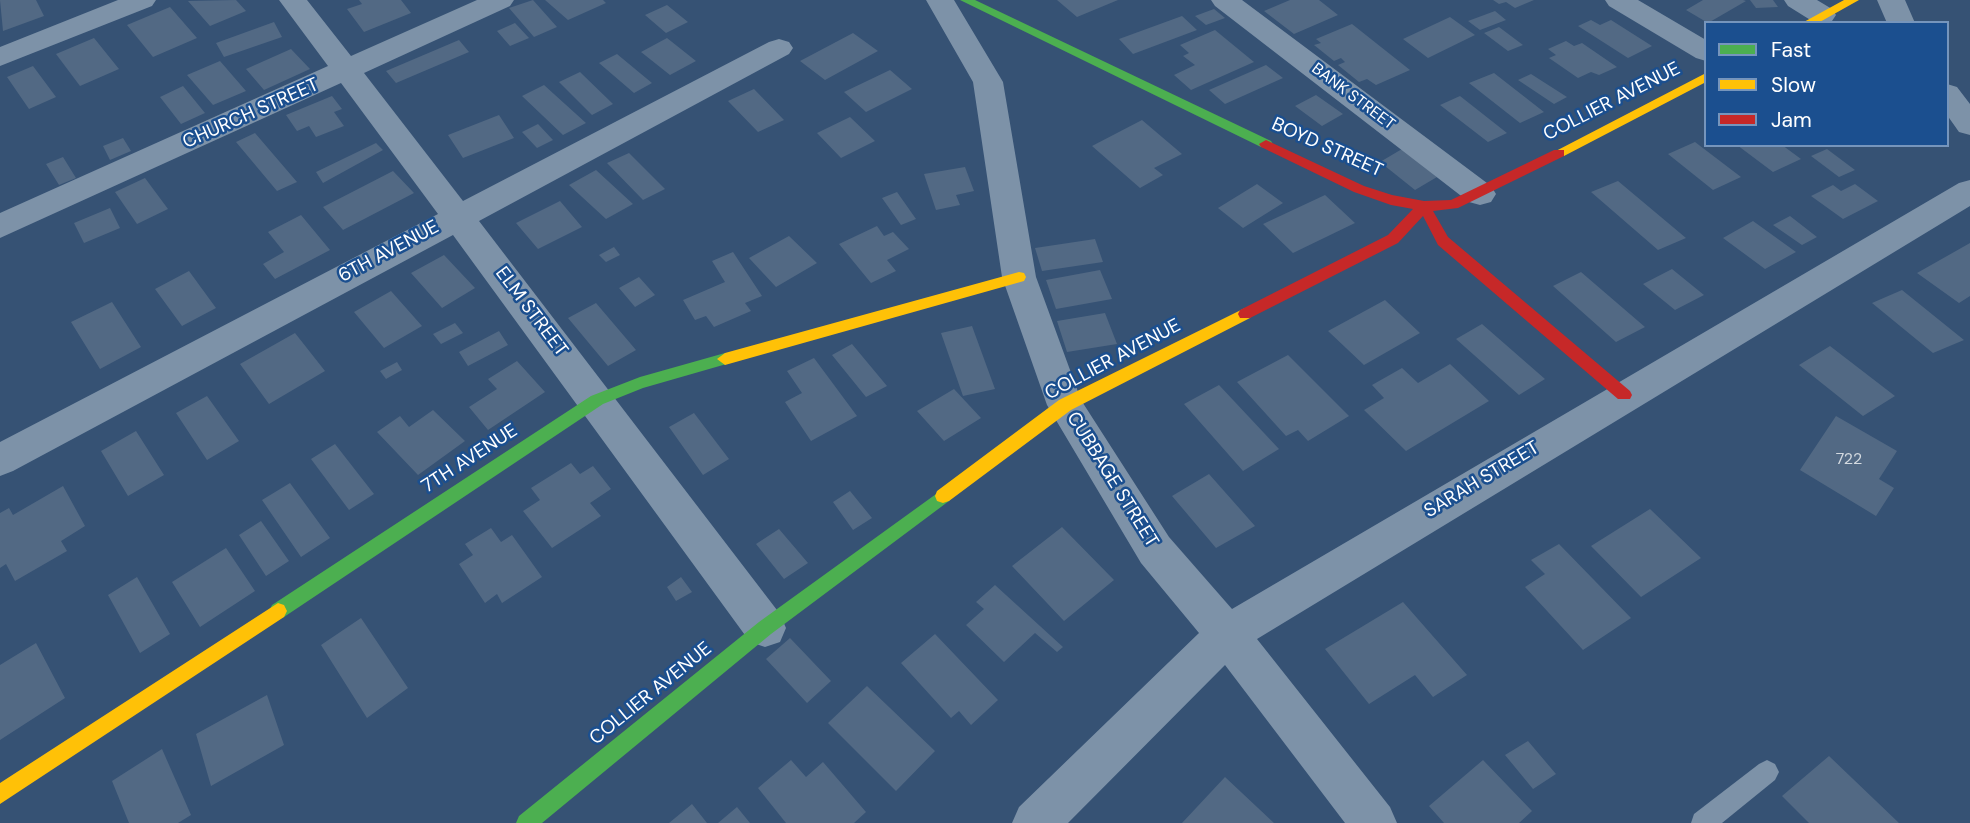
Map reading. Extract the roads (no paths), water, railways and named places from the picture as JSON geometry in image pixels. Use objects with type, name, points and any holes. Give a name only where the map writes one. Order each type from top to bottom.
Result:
[{"type":"street","points":[[0,57],[142,0]]},
{"type":"street","name":"ELM STREET","points":[[293,0],[458,215],[765,628]]},
{"type":"street","name":"CHURCH STREET","points":[[0,226],[500,0]]},
{"type":"street","name":"CUBBAGE STREET","points":[[940,0],[988,82],[1019,277],[1065,405],[1155,550],[1227,634],[1374,823]]},
{"type":"street","name":"BOYD STREET","points":[[966,0],[1359,189],[1391,200],[1424,206]]},
{"type":"street","name":"BANK STREET","points":[[1225,0],[1480,194]]},
{"type":"street","points":[[1619,0],[1704,51]]},
{"type":"street","points":[[1798,0],[1815,19],[1853,0]]},
{"type":"street","points":[[1891,0],[1900,21]]},
{"type":"street","name":"6TH AVENUE","points":[[0,460],[458,215],[779,48]]},
{"type":"street","name":"COLLIER AVENUE","points":[[526,823],[765,628],[1065,405],[1393,239],[1424,206],[1453,205],[1480,194],[1704,78]]},
{"type":"street","points":[[1949,97],[1970,125]]},
{"type":"street","name":"SARAH STREET","points":[[1035,823],[1227,634],[1970,191]]},
{"type":"street","points":[[1424,206],[1443,241],[1624,395]]},
{"type":"street","name":"7TH AVENUE","points":[[0,794],[597,400],[639,383],[1019,277]]},
{"type":"lane","points":[[1703,823],[1767,772]]}]
